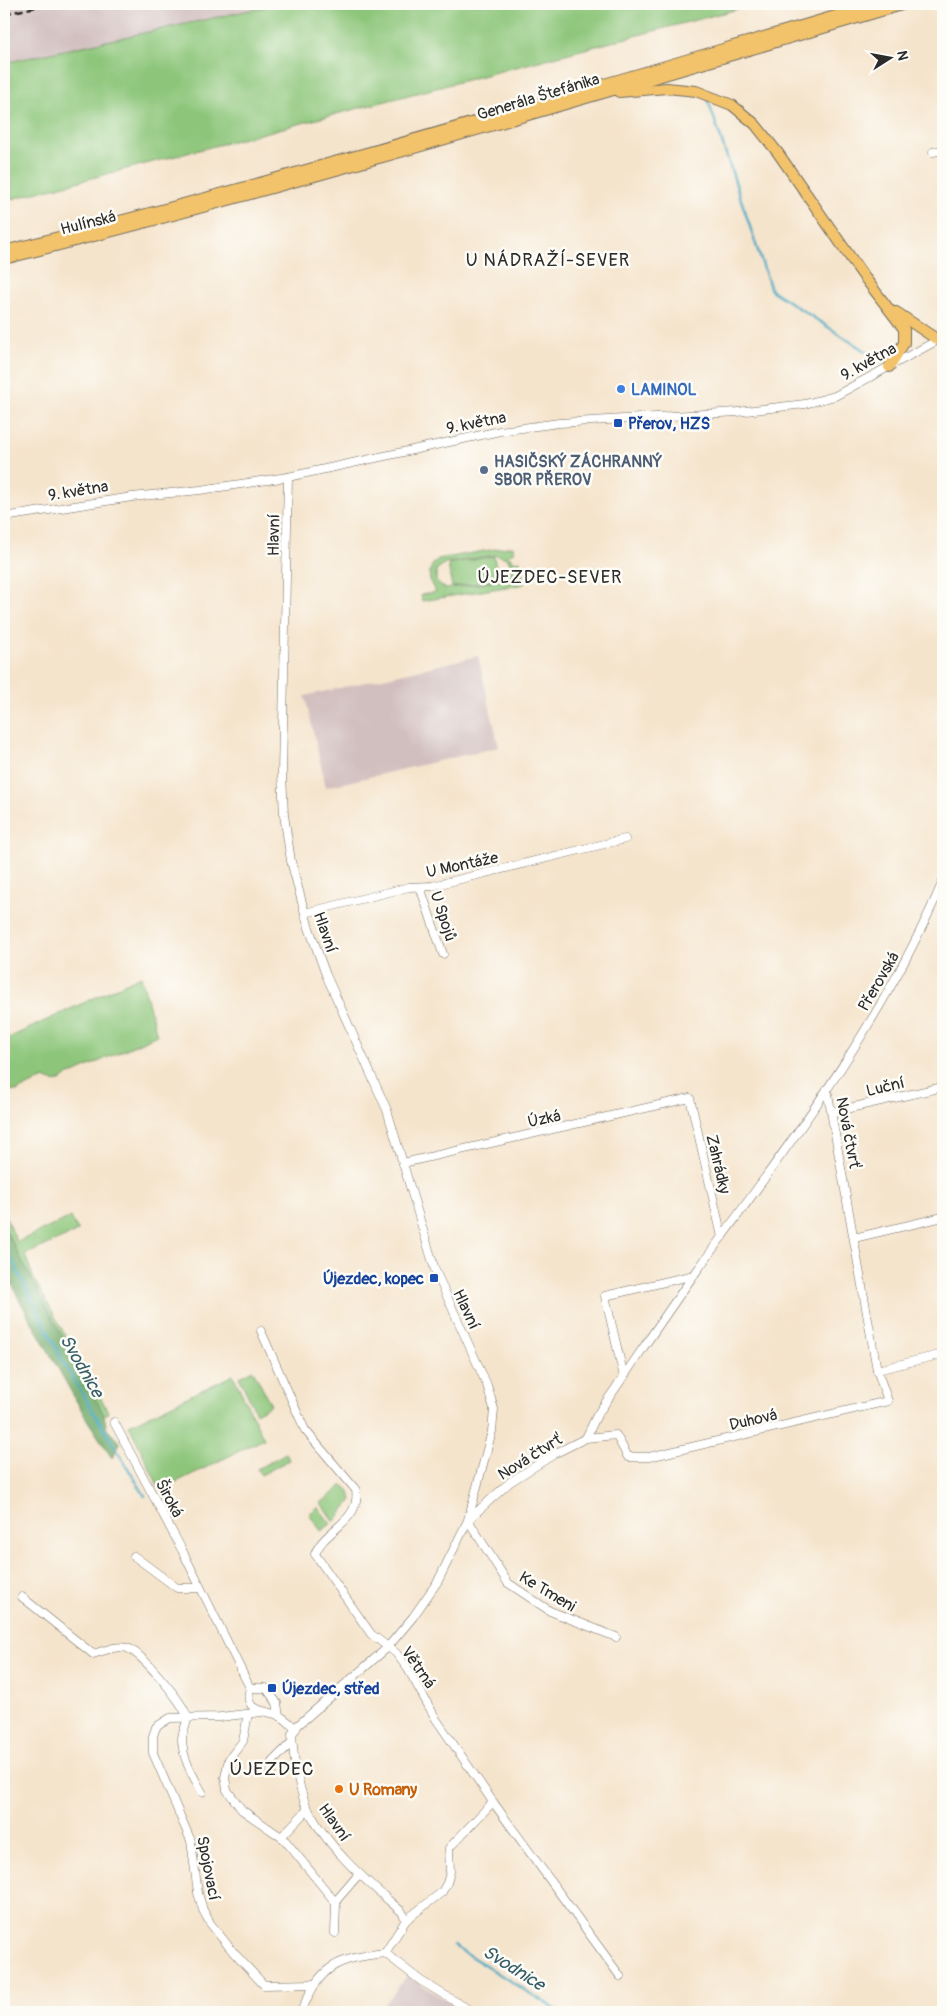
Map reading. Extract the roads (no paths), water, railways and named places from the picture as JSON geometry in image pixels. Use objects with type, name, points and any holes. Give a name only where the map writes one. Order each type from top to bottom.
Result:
[{"type":"main road","name":"Generála Štefánika","points":[[178,211],[876,4]]},
{"type":"main road","name":"Generála Štefánika","points":[[178,211],[379,159],[905,4]]},
{"type":"main road","points":[[600,93],[682,88],[714,96],[744,113],[765,135],[880,299],[901,325],[905,333],[902,348],[889,367]]},
{"type":"main road","name":"Hulínská","points":[[4,250],[178,211]]},
{"type":"main road","name":"Hulínská","points":[[4,259],[178,211]]},
{"type":"main road","points":[[880,299],[898,314],[941,339]]},
{"type":"street","points":[[933,152],[943,150]]},
{"type":"street","name":"9. května","points":[[4,517],[132,497],[200,490],[288,476],[500,431],[569,422],[736,412],[805,404],[835,396],[941,339]]},
{"type":"street","name":"Hlavní","points":[[288,476],[282,775],[284,815],[291,861],[305,913],[326,975],[388,1110],[435,1270],[487,1385],[494,1409],[492,1431],[468,1520],[438,1581],[413,1617],[386,1648],[296,1729]]},
{"type":"street","name":"U Montáže","points":[[305,913],[409,887],[432,886],[625,839]]},
{"type":"street","name":"Přerovská","points":[[827,1089],[888,992],[915,943],[943,881]]},
{"type":"street","name":"U Spojů","points":[[420,887],[442,954]]},
{"type":"street","name":"Luční","points":[[832,1112],[943,1087]]},
{"type":"street","name":"Nová čtvrť","points":[[827,1089],[878,1370],[888,1401],[883,1402]]},
{"type":"street","name":"Nová čtvrť","points":[[586,1438],[597,1416],[694,1275],[827,1089]]},
{"type":"street","name":"Úzká","points":[[403,1162],[690,1098]]},
{"type":"street","name":"Zahrádky","points":[[690,1098],[722,1237]]},
{"type":"street","points":[[854,1238],[943,1217]]},
{"type":"street","points":[[624,1377],[605,1296],[694,1275]]},
{"type":"street","name":"Větrná","points":[[261,1331],[305,1430],[356,1490],[356,1507],[318,1547],[315,1554],[371,1634],[386,1648],[396,1653],[408,1669],[436,1719],[493,1802],[620,1976]]},
{"type":"street","points":[[878,1370],[943,1354]]},
{"type":"street","name":"Duhová","points":[[628,1457],[655,1456],[883,1402]]},
{"type":"street","name":"Široká","points":[[114,1422],[182,1550],[199,1588],[250,1688],[250,1702],[254,1708],[262,1712]]},
{"type":"street","name":"Nová čtvrť","points":[[468,1520],[510,1482],[586,1438],[616,1435],[628,1457]]},
{"type":"street","name":"Ke Tmeni","points":[[468,1520],[508,1583],[550,1612],[616,1637]]},
{"type":"street","points":[[134,1556],[177,1588],[199,1588]]},
{"type":"street","points":[[22,1597],[93,1654],[119,1647],[129,1648],[153,1670],[176,1697],[187,1718],[182,1741],[186,1761],[202,1792]]},
{"type":"street","points":[[250,1688],[266,1688],[277,1703],[280,1716]]},
{"type":"street","points":[[262,1712],[280,1716],[296,1729],[292,1734],[292,1742],[272,1762],[271,1774]]},
{"type":"street","name":"Spojovací","points":[[262,1712],[170,1718],[156,1727],[153,1736],[153,1753],[191,1841],[198,1893],[203,1910],[210,1923],[264,1985],[314,1984]]},
{"type":"street","points":[[248,1714],[243,1741],[229,1759],[225,1777],[227,1790],[242,1810],[281,1837],[335,1902],[335,1933]]},
{"type":"street","name":"Hlavní","points":[[292,1742],[308,1809],[334,1846],[359,1874],[402,1912],[406,1920]]},
{"type":"street","points":[[301,2012],[320,1975],[342,1962],[385,1953],[406,1920],[442,1892],[450,1872],[448,1848],[493,1802]]},
{"type":"street","points":[[281,1837],[308,1809]]},
{"type":"street","points":[[335,1902],[359,1874]]},
{"type":"street","points":[[385,1953],[421,1981],[473,2012]]},
{"type":"waterway","points":[[708,100],[771,290],[882,362]]},
{"type":"waterway","name":"Svodnice","points":[[4,1244],[66,1367],[145,1496]]},
{"type":"waterway","name":"Svodnice","points":[[454,1946],[560,2012]]},
{"type":"railway","points":[[4,14],[50,4]]},
{"type":"place","name":"LAMINOL","points":[[621,389]]},
{"type":"place","name":"Přerov, HZS","points":[[618,423]]},
{"type":"place","name":"HASIČSKÝ ZÁCHRANNÝ SBOR PŘEROV","points":[[484,470]]},
{"type":"place","name":"Újezdec, kopec","points":[[434,1278]]},
{"type":"place","name":"Újezdec, střed","points":[[272,1688]]},
{"type":"place","name":"U Romany","points":[[339,1789]]},
{"type":"district","name":"U NÁDRAŽÍ-SEVER","points":[[548,260]]},
{"type":"district","name":"ÚJEZDEC-SEVER","points":[[550,577]]},
{"type":"district","name":"ÚJEZDEC","points":[[272,1768]]}]
